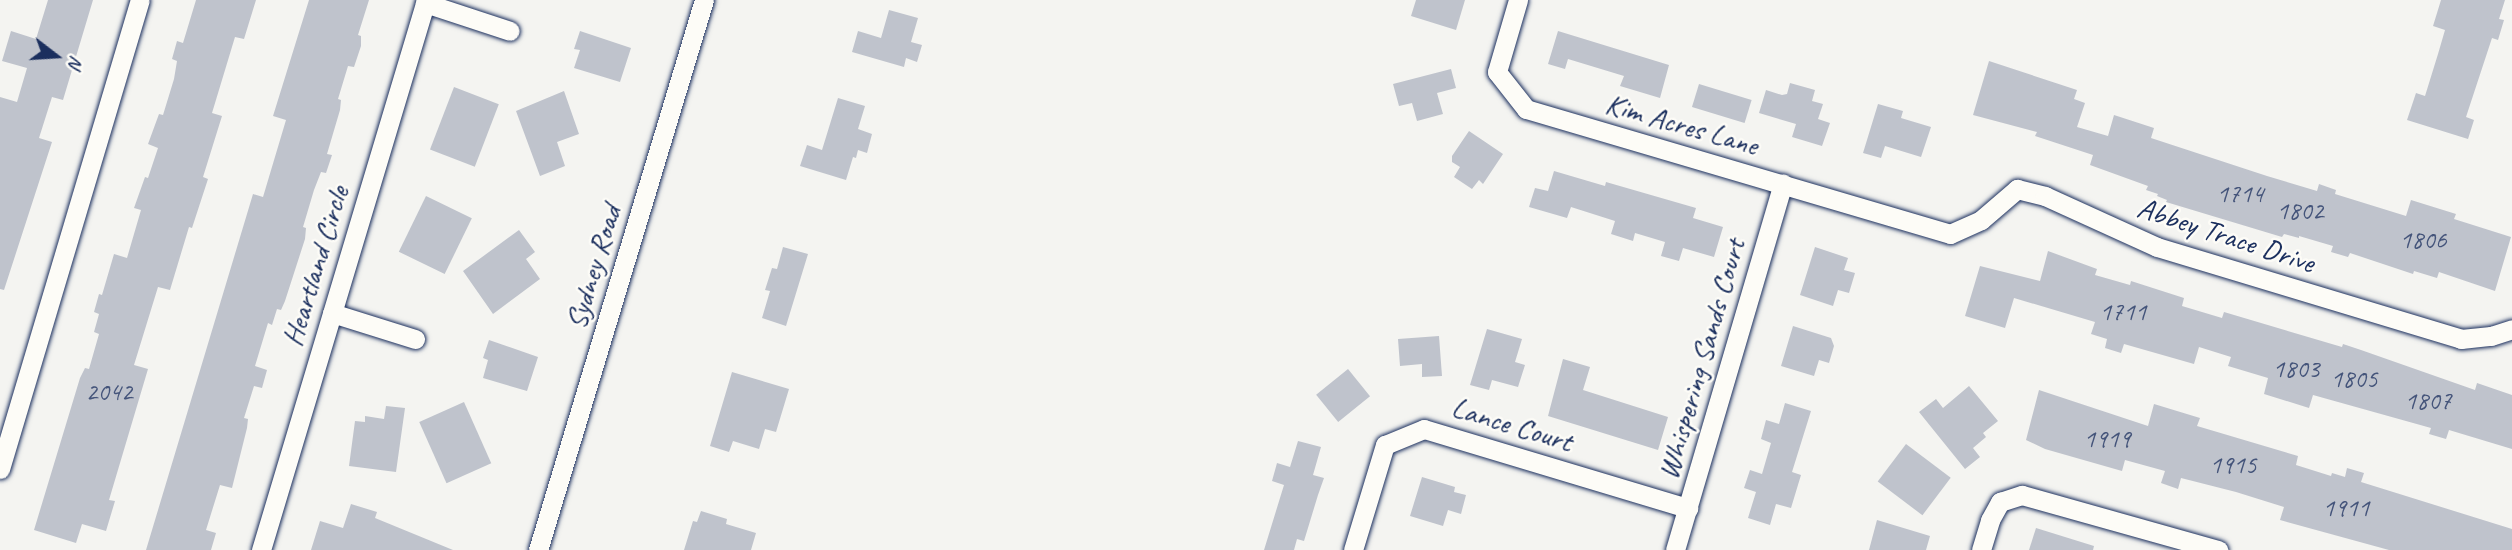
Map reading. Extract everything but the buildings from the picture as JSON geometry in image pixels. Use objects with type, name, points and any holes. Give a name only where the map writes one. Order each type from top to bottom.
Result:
[{"type":"street","points":[[0,469],[140,0]]},
{"type":"street","name":"Sydney Road","points":[[538,550],[704,0]]},
{"type":"street","name":"Kim Acres Lane","points":[[1518,0],[1497,72],[1526,109],[1938,230]]},
{"type":"street","points":[[425,2],[510,31]]},
{"type":"street","name":"Heartland Circle","points":[[261,550],[425,2]]},
{"type":"street","name":"Whispering Sands Court","points":[[1675,550],[1783,184]]},
{"type":"street","name":"Abbey Trace Drive","points":[[1938,230],[1951,234],[1963,230],[2017,189],[2045,196],[2157,247],[2461,339],[2491,336],[2512,329]]},
{"type":"street","points":[[332,313],[415,339]]},
{"type":"street","name":"Lance Court","points":[[1353,550],[1385,445],[1424,429],[1688,508]]},
{"type":"street","points":[[1981,550],[1990,520],[2000,502],[2022,495],[2218,550]]}]
